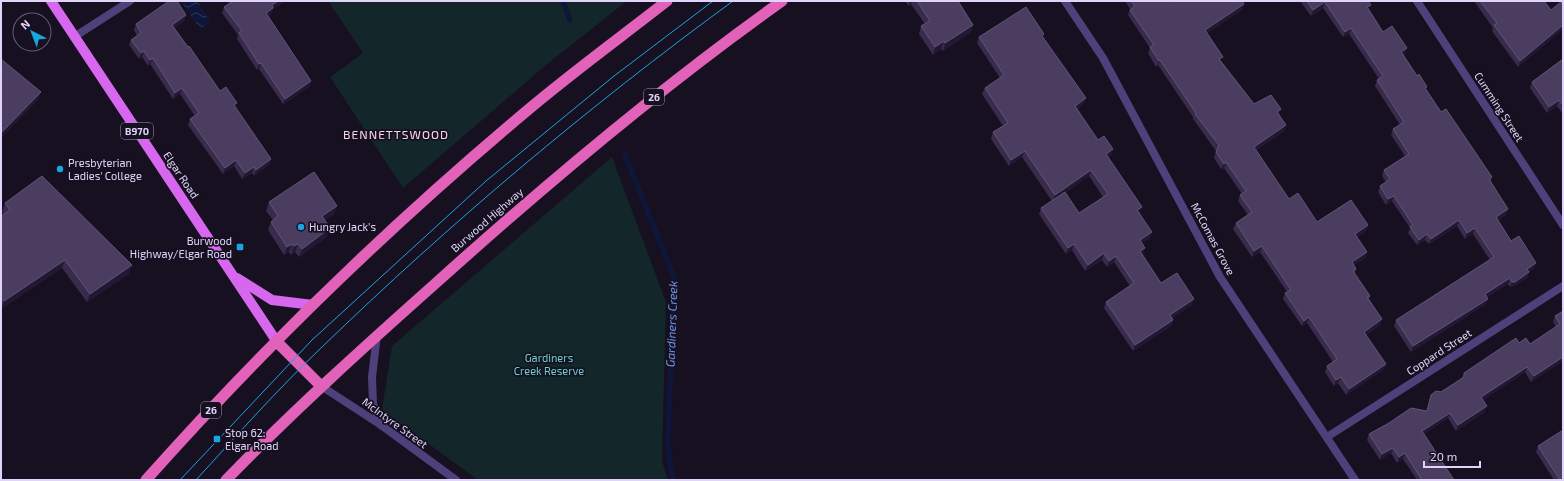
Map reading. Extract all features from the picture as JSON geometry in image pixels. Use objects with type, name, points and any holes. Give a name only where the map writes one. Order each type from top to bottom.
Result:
[{"type":"highway","name":"26","points":[[146,480],[313,305],[396,225],[525,113],[667,1]]},
{"type":"highway","name":"Burwood Highway","points":[[226,480],[321,386],[587,151],[643,106],[782,1]]},
{"type":"highway","points":[[277,342],[321,386]]},
{"type":"main road","name":"Elgar Road","points":[[51,1],[277,342]]},
{"type":"main road","points":[[234,276],[272,300],[313,305]]},
{"type":"street","points":[[74,37],[130,1]]},
{"type":"street","name":"McComas Grove","points":[[1065,1],[1103,58],[1220,277],[1355,480]]},
{"type":"street","name":"Cumming Street","points":[[1417,1],[1563,225]]},
{"type":"street","name":"Coppard Street","points":[[1327,438],[1563,286]]},
{"type":"street","points":[[377,335],[374,353],[373,404],[381,425]]},
{"type":"street","name":"McIntyre Street","points":[[321,386],[381,425],[456,480]]},
{"type":"green space","points":[[328,1],[627,1],[546,65],[403,188],[330,77],[363,53]]},
{"type":"green space","name":"Gardiners Creek Reserve","points":[[612,157],[666,302],[662,461],[668,480],[478,480],[382,410],[392,346]]},
{"type":"water","points":[[181,1],[197,1],[211,22],[200,29]]},
{"type":"building","points":[[169,1],[177,1],[186,15],[172,25],[188,47],[189,46],[220,91],[226,87],[237,103],[234,105],[271,159],[256,170],[254,167],[245,173],[236,160],[225,168],[190,119],[199,113],[182,88],[175,93],[153,58],[150,60],[144,51],[141,53],[131,40],[141,33],[136,24]]},
{"type":"building","points":[[233,1],[278,1],[272,5],[273,8],[266,13],[311,81],[285,99],[261,63],[259,64],[239,33],[242,31],[224,7]]},
{"type":"building","points":[[917,1],[958,1],[973,25],[945,43],[944,41],[935,47],[921,26],[930,21]]},
{"type":"building","points":[[1131,1],[1242,1],[1244,4],[1205,30],[1223,57],[1219,59],[1254,104],[1271,95],[1281,109],[1277,112],[1286,125],[1254,147],[1289,199],[1298,193],[1317,222],[1351,200],[1368,225],[1355,234],[1367,252],[1352,262],[1356,269],[1353,271],[1370,296],[1367,297],[1382,319],[1364,332],[1386,364],[1349,389],[1341,377],[1336,380],[1327,366],[1337,359],[1309,317],[1304,321],[1285,293],[1291,290],[1262,246],[1254,251],[1236,223],[1252,212],[1240,195],[1246,191],[1226,162],[1224,164],[1216,152],[1219,145],[1195,114],[1196,113],[1150,47],[1154,45],[1130,10],[1135,6]]},
{"type":"building","points":[[1307,1],[1368,1],[1371,5],[1367,7],[1383,32],[1392,26],[1407,48],[1401,52],[1417,76],[1419,74],[1427,87],[1425,88],[1441,112],[1446,109],[1492,177],[1489,179],[1508,209],[1496,217],[1511,241],[1519,236],[1536,263],[1527,269],[1529,272],[1515,282],[1512,282],[1510,278],[1485,294],[1488,299],[1413,346],[1396,320],[1494,257],[1475,228],[1467,233],[1459,220],[1431,239],[1427,234],[1419,240],[1410,227],[1413,225],[1394,196],[1388,199],[1380,186],[1390,179],[1384,170],[1409,154],[1393,129],[1404,122],[1377,80],[1383,76],[1351,28],[1345,32],[1325,2],[1313,10]]},
{"type":"building","points":[[1480,1],[1544,1],[1551,10],[1561,2],[1563,5],[1563,25],[1520,61],[1494,25],[1497,23]]},
{"type":"building","points":[[1026,7],[1044,34],[1042,36],[1086,98],[1075,106],[1098,140],[1104,136],[1113,149],[1106,154],[1142,207],[1137,210],[1152,232],[1140,240],[1145,248],[1140,251],[1161,283],[1177,273],[1194,299],[1170,315],[1173,320],[1135,345],[1106,302],[1134,283],[1116,256],[1109,261],[1104,253],[1088,265],[1074,244],[1068,248],[1041,208],[1065,192],[1079,213],[1108,194],[1091,170],[1055,195],[1025,151],[1011,160],[993,132],[1008,123],[985,88],[1004,75],[979,37]]},
{"type":"building","points":[[1,59],[41,92],[1,133]]},
{"type":"building","points":[[1563,59],[1563,105],[1559,100],[1549,107],[1532,82]]},
{"type":"building","points":[[314,172],[337,206],[322,216],[330,228],[302,249],[298,244],[294,246],[292,244],[287,247],[271,222],[278,216],[269,202]]},
{"type":"building","points":[[42,176],[132,265],[90,294],[65,260],[4,301],[1,297],[1,216],[10,210],[5,203]]},
{"type":"building","points":[[1563,311],[1563,357],[1534,376],[1527,367],[1481,397],[1487,406],[1458,425],[1450,413],[1422,431],[1454,480],[1422,480],[1405,453],[1399,457],[1393,448],[1382,454],[1369,434],[1411,408],[1427,411],[1431,395],[1436,391],[1441,392],[1464,377],[1464,373],[1516,338],[1519,343],[1526,338],[1530,344],[1560,324],[1555,316]]},
{"type":"building","points":[[1563,430],[1563,480],[1560,480],[1538,446]]},
{"type":"waterway","name":"Gardiners Creek","points":[[563,1],[570,20]]},
{"type":"waterway","name":"Gardiners Creek","points":[[624,153],[674,277],[668,441],[671,472],[674,480]]},
{"type":"tram line","points":[[180,480],[312,340],[486,181],[614,76],[713,1]]},
{"type":"tram line","points":[[196,480],[289,380],[419,256],[573,124],[733,1]]},
{"type":"place","name":"Presbyterian Ladies' College","points":[[60,169]]},
{"type":"place","name":"Hungry Jack's","points":[[301,227]]},
{"type":"place","name":"Burwood Highway/Elgar Road","points":[[240,247]]},
{"type":"place","name":"Stop 62: Elgar Road","points":[[217,439]]},
{"type":"district","name":"BENNETTSWOOD","points":[[396,135]]}]
